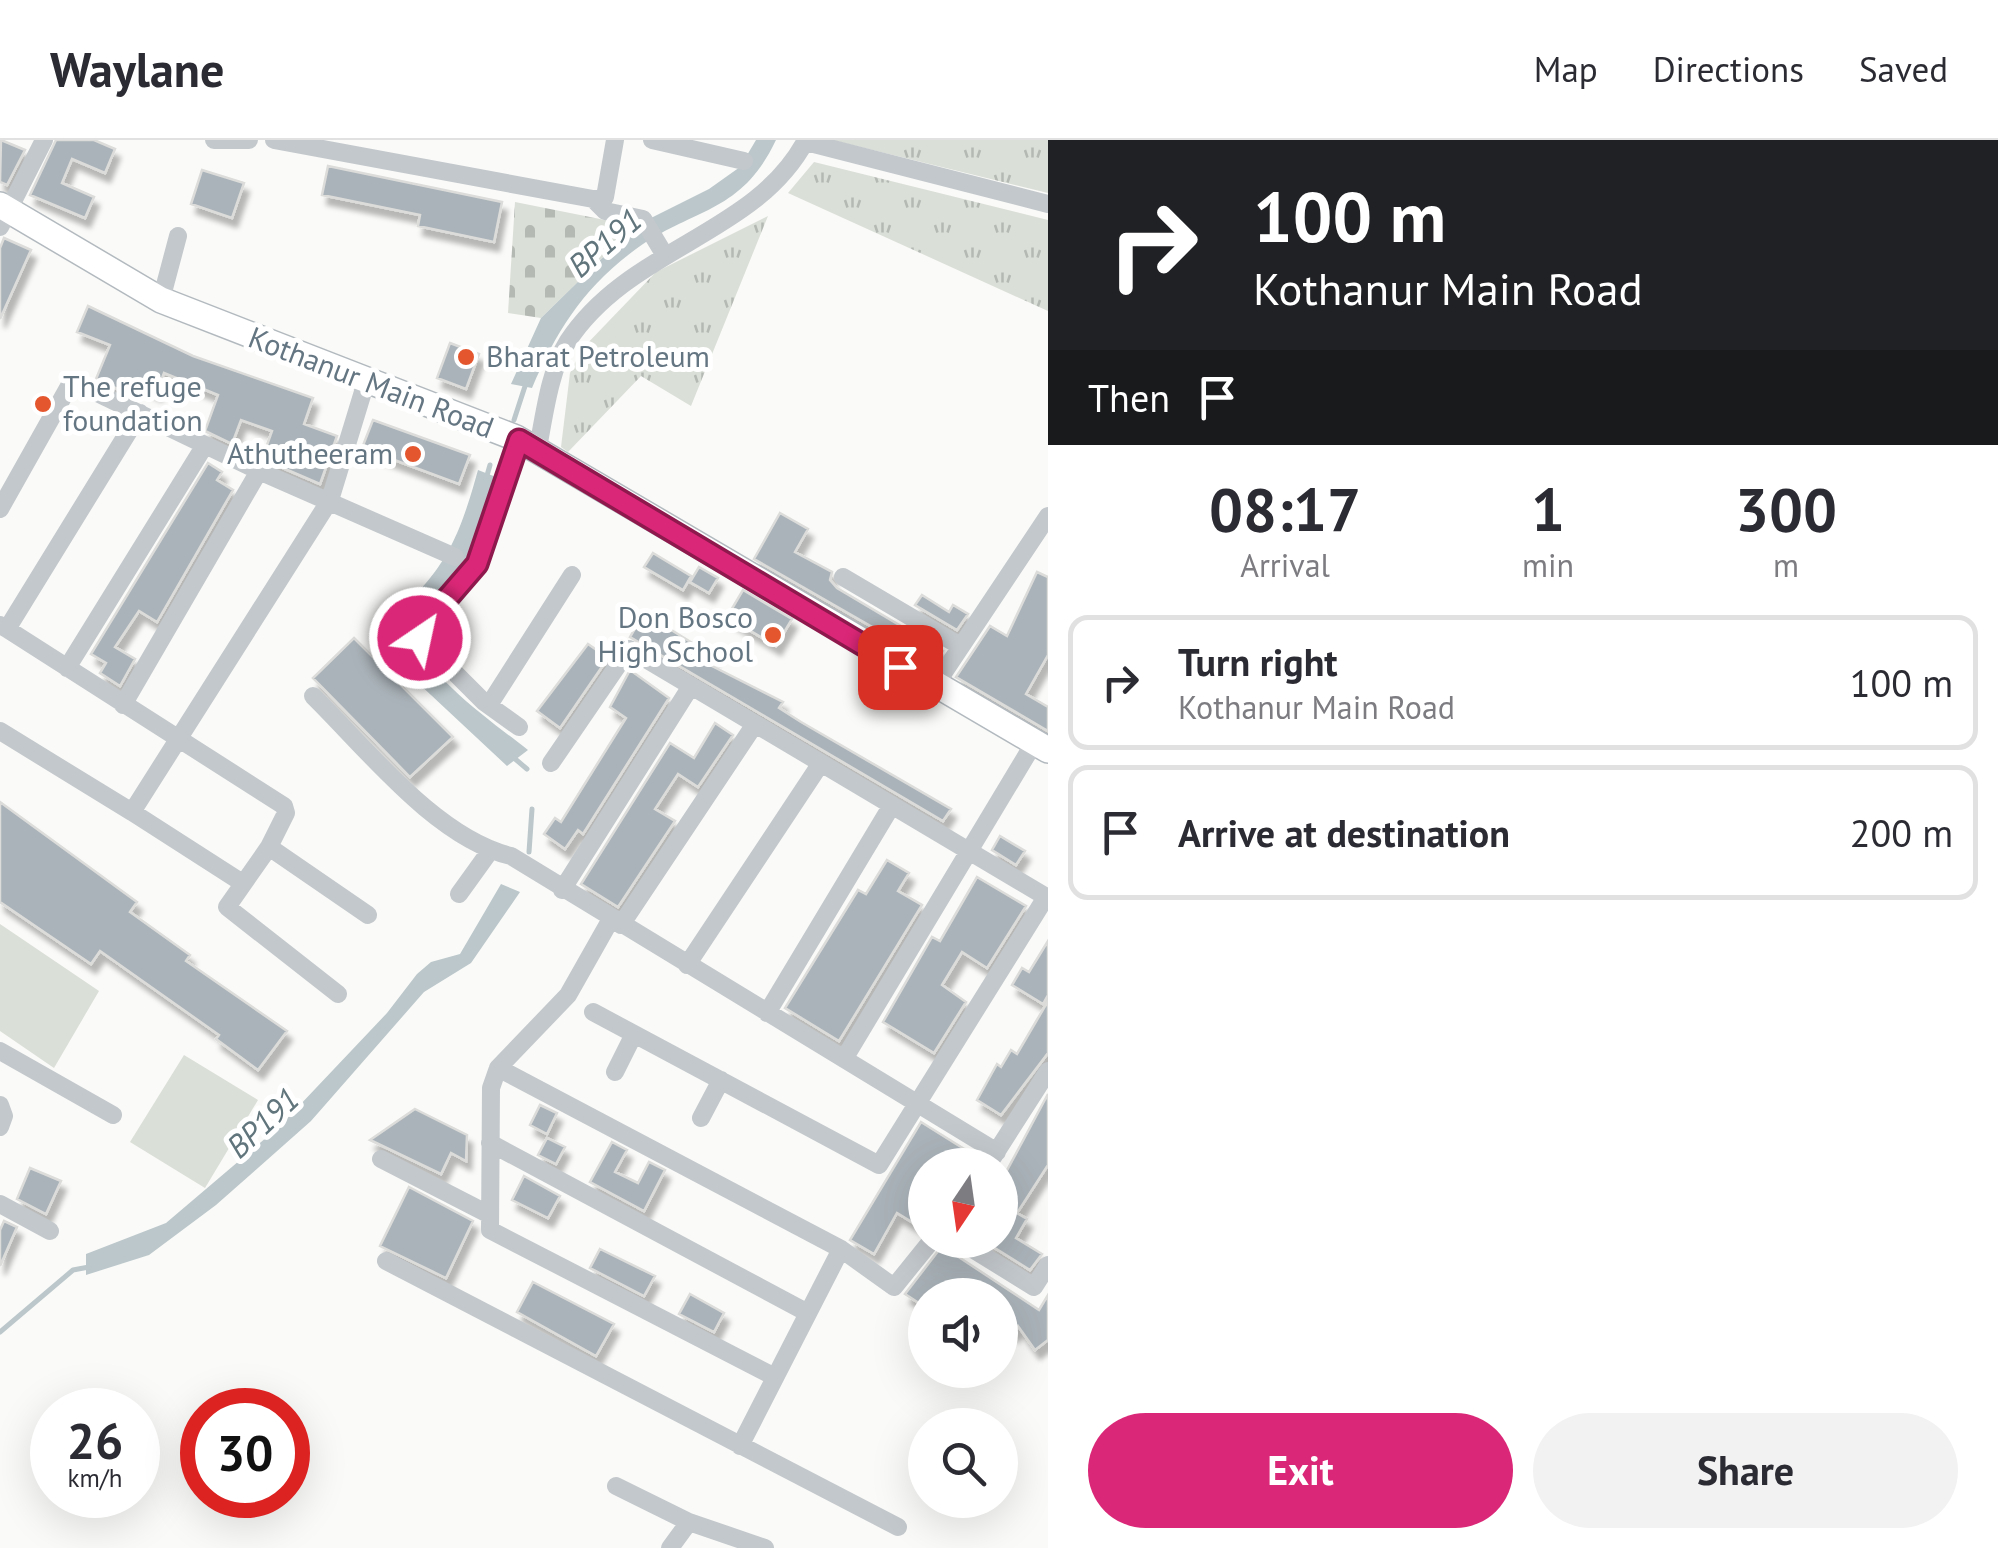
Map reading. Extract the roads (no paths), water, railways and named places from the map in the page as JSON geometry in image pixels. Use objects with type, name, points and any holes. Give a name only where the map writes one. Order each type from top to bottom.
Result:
[{"type":"main road","name":"Kothanur Main Road","points":[[3,214],[161,300],[528,446],[1041,747]]},
{"type":"street","points":[[3,214],[44,140]]},
{"type":"street","points":[[214,140],[249,140]]},
{"type":"street","points":[[274,140],[367,148],[593,199],[605,197],[615,140]]},
{"type":"street","points":[[652,140],[744,161]]},
{"type":"street","points":[[519,727],[489,706],[420,638],[420,630],[477,564],[528,446],[566,343],[613,290],[662,251],[757,202],[806,141],[1048,204]]},
{"type":"street","points":[[593,199],[604,212],[643,219],[662,251]]},
{"type":"street","points":[[161,300],[178,236]]},
{"type":"street","points":[[0,509],[72,381],[259,471],[455,556]]},
{"type":"street","points":[[132,812],[330,500],[366,382]]},
{"type":"street","points":[[140,413],[4,627],[284,806],[286,813],[269,848],[227,903],[231,913],[338,994]]},
{"type":"street","points":[[67,668],[205,445]]},
{"type":"street","points":[[123,705],[259,471]]},
{"type":"street","points":[[934,687],[1048,516]]},
{"type":"street","points":[[489,706],[572,575]]},
{"type":"street","points":[[843,577],[960,646]]},
{"type":"street","points":[[550,763],[630,649],[1047,897],[879,1165],[593,1012]]},
{"type":"street","points":[[562,890],[691,686]]},
{"type":"street","points":[[313,696],[404,787],[453,829],[490,851],[511,856],[919,1105],[979,1148]]},
{"type":"street","points":[[755,724],[568,995],[498,1068],[491,1088],[490,1230],[775,1376]]},
{"type":"street","points":[[0,732],[240,882]]},
{"type":"street","points":[[844,1059],[971,852],[1041,747]]},
{"type":"street","points":[[687,964],[821,763]]},
{"type":"street","points":[[767,1013],[892,805]]},
{"type":"street","points":[[269,848],[368,915]]},
{"type":"street","points":[[459,894],[490,851]]},
{"type":"street","points":[[616,1072],[634,1034]]},
{"type":"street","points":[[0,1051],[113,1115]]},
{"type":"street","points":[[498,1068],[841,1248],[894,1287],[917,1258]]},
{"type":"street","points":[[999,1148],[1048,1071]]},
{"type":"street","points":[[701,1118],[721,1080]]},
{"type":"street","points":[[0,1105],[4,1116],[0,1127]]},
{"type":"street","points":[[490,1143],[806,1312]]},
{"type":"street","points":[[381,1158],[490,1215]]},
{"type":"street","points":[[0,1204],[50,1231]]},
{"type":"street","points":[[740,1446],[841,1248]]},
{"type":"street","points":[[987,1258],[1034,1287],[1048,1264]]},
{"type":"street","points":[[386,1261],[898,1527]]},
{"type":"street","points":[[616,1486],[689,1522],[765,1548]]},
{"type":"street","points":[[670,1548],[689,1522]]},
{"type":"waterway","name":"BP191","points":[[514,420],[527,380]]},
{"type":"waterway","name":"BP191","points":[[486,479],[490,465]]},
{"type":"waterway","name":"BP191","points":[[514,758],[527,769]]},
{"type":"waterway","name":"BP191","points":[[529,852],[532,809]]},
{"type":"waterway","name":"BP191","points":[[0,1332],[73,1270],[89,1267]]},
{"type":"place","name":"Bharat Petroleum","points":[[466,357]]},
{"type":"place","name":"The refuge foundation","points":[[43,404]]},
{"type":"place","name":"Athutheeram","points":[[413,454]]},
{"type":"place","name":"Don Bosco High School","points":[[773,635]]}]
